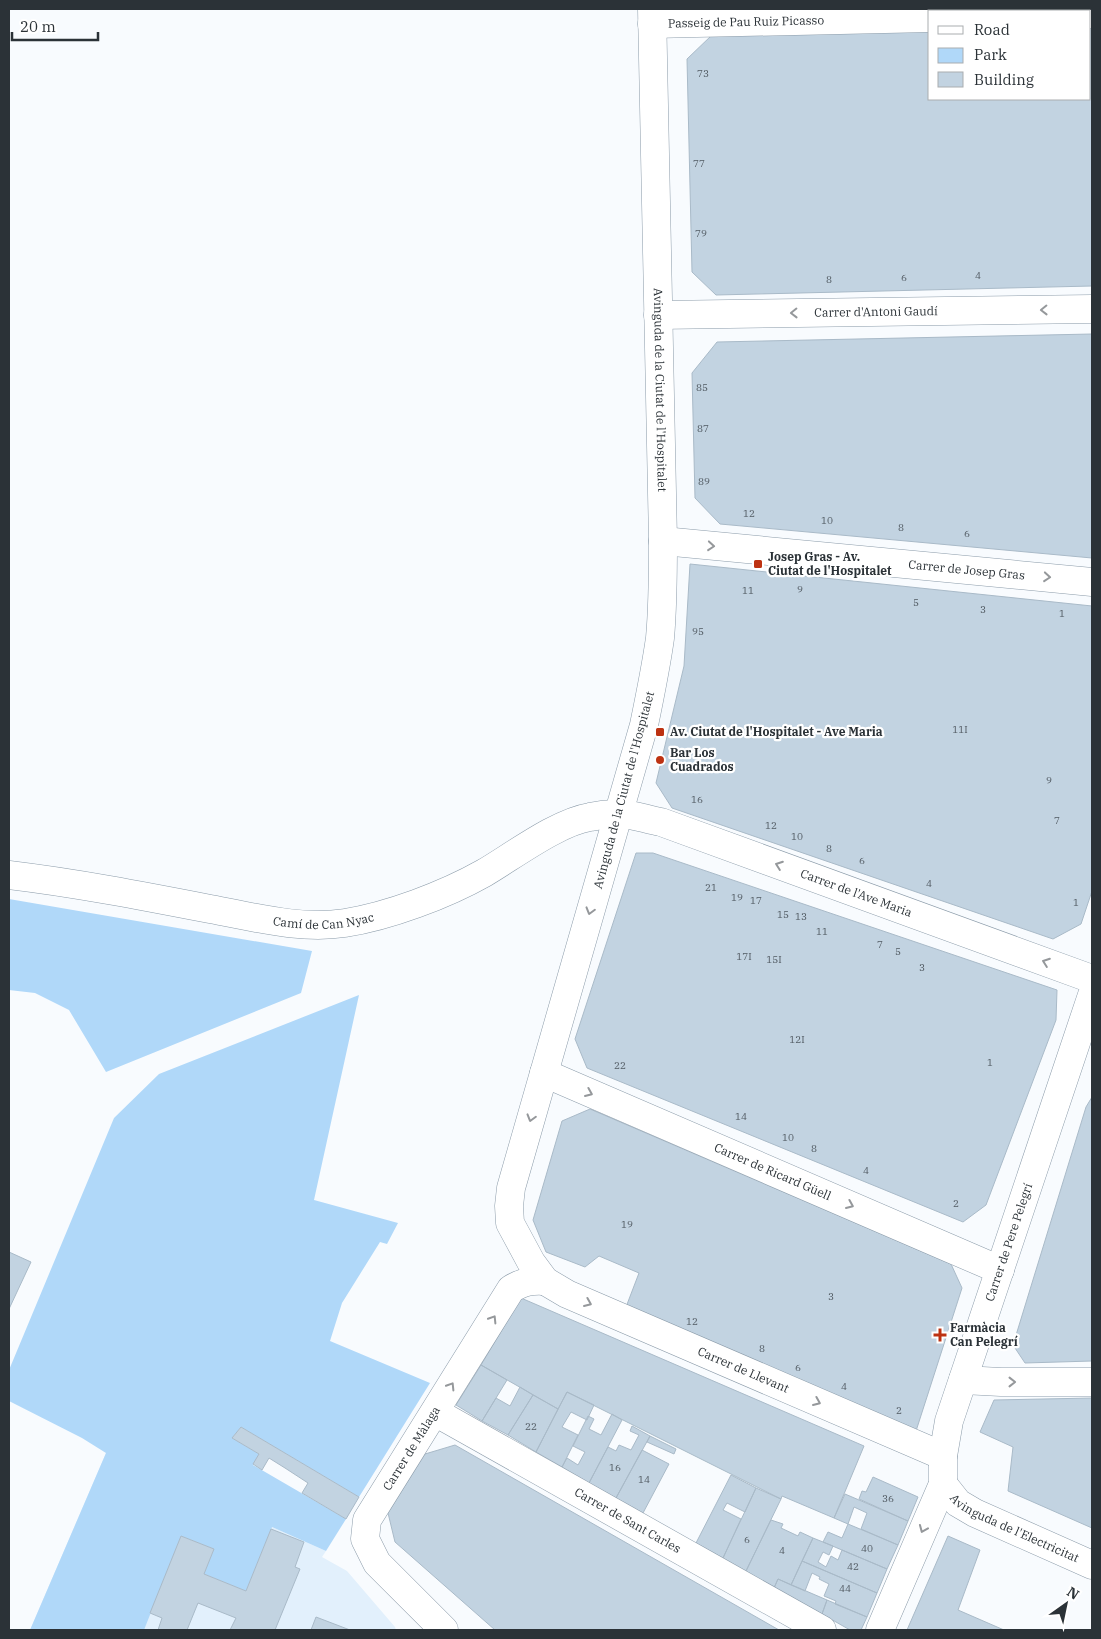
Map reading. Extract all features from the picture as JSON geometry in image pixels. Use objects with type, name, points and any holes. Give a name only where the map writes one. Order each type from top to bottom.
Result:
[{"type":"street","name":"Passeig de Pau Ruiz Picasso","points":[[652,16],[928,18]]},
{"type":"street","name":"Avinguda de la Ciutat de l'Hospitalet","points":[[545,1281],[531,1262],[510,1222],[511,1188],[644,725],[660,637],[663,541],[652,16]]},
{"type":"street","name":"Carrer d'Antoni Gaudí","points":[[658,315],[1092,309]]},
{"type":"street","name":"Carrer de Josep Gras","points":[[663,541],[1092,582]]},
{"type":"street","name":"Camí de Can Nyac","points":[[9,875],[126,893],[282,922],[314,925],[345,923],[400,909],[442,893],[482,874],[573,821],[618,814]]},
{"type":"street","name":"Carrer de l'Ave Maria","points":[[618,814],[661,822],[1092,979]]},
{"type":"street","name":"Carrer de Pere Pelegrí","points":[[880,1630],[942,1484],[943,1456],[950,1421],[1000,1270],[1085,1039],[1092,995]]},
{"type":"street","name":"Carrer de Ricard Güell","points":[[544,1074],[1000,1270]]},
{"type":"street","name":"Carrer de Màlaga","points":[[444,1630],[377,1563],[365,1539],[368,1520],[511,1289],[521,1283],[532,1280],[545,1281]]},
{"type":"street","name":"Carrer de Llevant","points":[[545,1281],[567,1294],[943,1456]]},
{"type":"street","points":[[963,1380],[1092,1382]]},
{"type":"street","name":"Carrer de Sant Carles","points":[[435,1412],[822,1630]]},
{"type":"street","name":"Avinguda de l'Electricitat","points":[[942,1484],[958,1503],[974,1513],[1092,1565]]},
{"type":"shaded area","points":[[106,1453],[326,1551],[322,1557],[347,1571],[396,1630],[30,1630]]},
{"type":"green space","points":[[9,899],[312,951],[301,993],[106,1072],[69,1010],[35,993],[9,990]]},
{"type":"green space","points":[[359,995],[314,1200],[398,1223],[387,1244],[380,1242],[342,1303],[330,1341],[430,1383],[359,1497],[241,1427],[232,1438],[259,1454],[253,1465],[346,1519],[326,1551],[272,1527],[246,1591],[204,1574],[214,1549],[181,1536],[144,1630],[30,1630],[106,1453],[82,1438],[9,1401],[9,1370],[114,1118],[159,1074]]},
{"type":"building","points":[[1092,27],[1092,286],[716,295],[692,272],[687,59],[712,35],[928,30],[928,100],[1091,100]]},
{"type":"building","points":[[1092,334],[1092,558],[720,524],[695,498],[692,373],[717,342]]},
{"type":"building","points":[[690,564],[1092,606],[1092,891],[1081,924],[1053,939],[672,808],[656,783],[684,666]]},
{"type":"building","points":[[636,853],[653,853],[1057,990],[1056,1020],[986,1205],[963,1222],[587,1068],[575,1039]]},
{"type":"building","points":[[1092,1097],[1092,1361],[1025,1363],[1013,1345],[1086,1107]]},
{"type":"building","points":[[590,1109],[951,1264],[962,1288],[916,1431],[626,1307],[639,1273],[599,1256],[585,1267],[546,1252],[533,1220],[562,1121]]},
{"type":"building","points":[[9,1252],[31,1262],[9,1309]]},
{"type":"building","points":[[521,1298],[864,1446],[834,1518],[782,1496],[781,1499],[567,1392],[558,1409],[481,1365]]},
{"type":"building","points":[[481,1365],[507,1380],[482,1421],[456,1405]]},
{"type":"building","points":[[520,1387],[533,1395],[508,1435],[482,1421],[496,1398],[510,1406]]},
{"type":"building","points":[[567,1392],[594,1405],[587,1420],[571,1412],[562,1427],[578,1435],[562,1467],[536,1452]]},
{"type":"building","points":[[533,1395],[558,1409],[536,1452],[508,1435]]},
{"type":"building","points":[[1092,1398],[1092,1528],[1008,1491],[1013,1447],[980,1432],[994,1400]]},
{"type":"building","points":[[612,1414],[622,1420],[589,1483],[562,1467],[567,1458],[578,1465],[585,1452],[573,1446],[588,1416],[594,1419],[589,1429],[601,1435]]},
{"type":"building","points":[[632,1426],[650,1436],[616,1498],[589,1483],[608,1447],[616,1451],[619,1445],[631,1450],[639,1435],[630,1431]]},
{"type":"building","points":[[241,1427],[359,1497],[346,1519],[302,1493],[308,1483],[269,1458],[262,1470],[253,1464],[259,1454],[232,1438]]},
{"type":"building","points":[[650,1436],[676,1449],[674,1454],[647,1442]]},
{"type":"building","points":[[455,1445],[779,1630],[495,1630],[395,1542],[388,1513],[425,1454]]},
{"type":"building","points":[[642,1450],[669,1464],[643,1513],[616,1498]]},
{"type":"building","points":[[731,1475],[756,1488],[745,1512],[727,1503],[723,1510],[741,1519],[723,1558],[696,1543]]},
{"type":"building","points":[[873,1477],[918,1497],[908,1521],[859,1499],[862,1491],[866,1492]]},
{"type":"building","points":[[756,1488],[781,1499],[746,1571],[723,1558]]},
{"type":"building","points":[[845,1494],[908,1521],[898,1545],[861,1529],[867,1513],[854,1507],[848,1524],[834,1518]]},
{"type":"building","points":[[771,1520],[783,1524],[781,1528],[798,1536],[800,1532],[813,1538],[791,1585],[778,1579],[774,1588],[746,1571]]},
{"type":"building","points":[[848,1524],[898,1545],[887,1569],[823,1542],[828,1532],[842,1538]]},
{"type":"building","points":[[271,1529],[304,1542],[295,1567],[300,1569],[275,1630],[230,1630],[236,1618],[198,1603],[187,1630],[158,1630],[162,1618],[150,1613],[181,1536],[214,1549],[204,1574],[246,1591]]},
{"type":"building","points":[[948,1536],[980,1550],[958,1610],[1004,1630],[907,1630]]},
{"type":"building","points":[[813,1538],[833,1546],[829,1555],[823,1552],[818,1562],[826,1567],[831,1556],[838,1560],[842,1550],[887,1569],[877,1593],[802,1561]]},
{"type":"building","points":[[802,1561],[877,1593],[867,1617],[835,1604],[836,1601],[824,1596],[829,1584],[812,1573],[805,1591],[791,1585]]},
{"type":"building","points":[[778,1579],[827,1600],[822,1614],[774,1588]]},
{"type":"building","points":[[827,1600],[867,1617],[861,1630],[850,1630],[822,1614]]},
{"type":"building","points":[[316,1617],[350,1630],[311,1630]]},
{"type":"place","name":"Josep Gras - Av. Ciutat de l'Hospitalet","points":[[758,564]]},
{"type":"place","name":"Av. Ciutat de l'Hospitalet - Ave Maria","points":[[660,732]]},
{"type":"place","name":"Bar Los Cuadrados","points":[[660,760]]},
{"type":"place","name":"Farmàcia Can Pelegrí","points":[[940,1335]]}]
